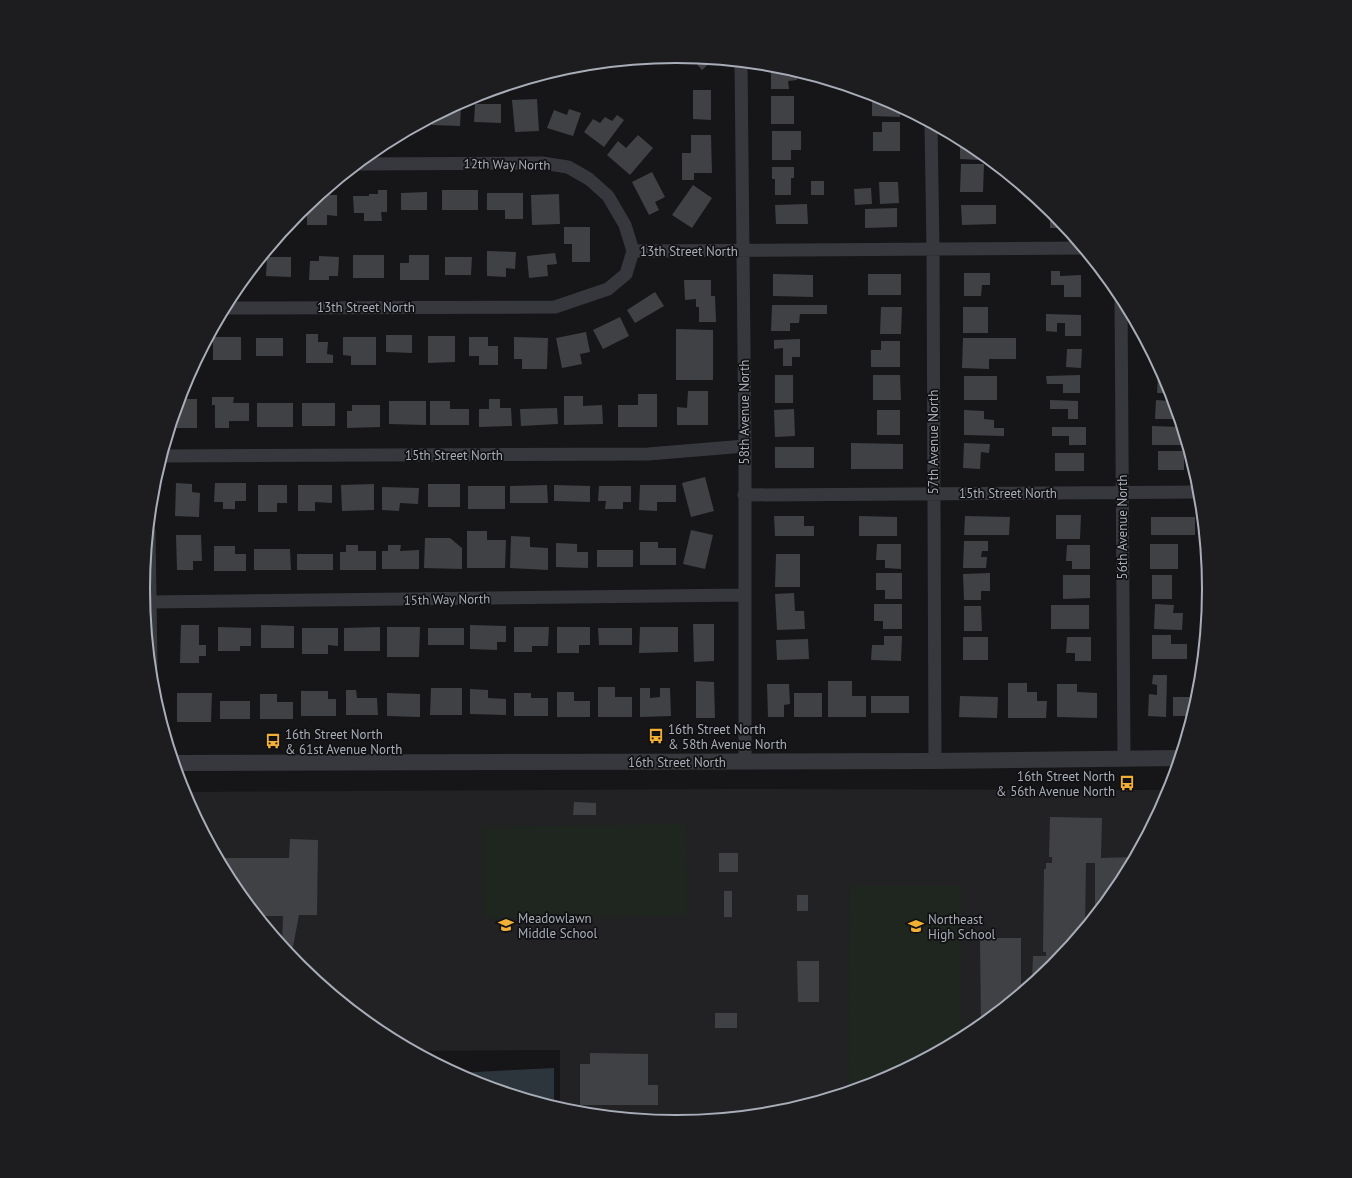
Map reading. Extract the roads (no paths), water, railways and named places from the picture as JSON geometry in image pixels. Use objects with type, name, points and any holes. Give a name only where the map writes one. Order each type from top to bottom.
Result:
[{"type":"street","name":"58th Avenue North","points":[[741,68],[745,446],[745,762]]},
{"type":"street","name":"57th Avenue North","points":[[931,129],[933,248],[934,761]]},
{"type":"street","name":"12th Way North","points":[[367,164],[542,163],[568,167],[589,179],[608,196],[625,225],[633,252]]},
{"type":"street","name":"13th Street North","points":[[232,308],[556,307],[608,289],[626,274],[633,252],[933,248],[1076,248]]},
{"type":"street","name":"56th Avenue North","points":[[1121,309],[1124,758]]},
{"type":"street","name":"15th Street North","points":[[167,456],[648,454],[745,446]]},
{"type":"street","name":"15th Street North","points":[[744,495],[1193,492]]},
{"type":"street","name":"15th Way North","points":[[150,602],[744,595]]},
{"type":"street","name":"16th Street North","points":[[180,762],[745,762],[1174,758]]},
{"type":"place","name":"16th Street North & 58th Avenue North","points":[[656,736]]},
{"type":"place","name":"16th Street North & 61st Avenue North","points":[[273,741]]},
{"type":"place","name":"16th Street North & 56th Avenue North","points":[[1127,783]]},
{"type":"place","name":"Meadowlawn Middle School","points":[[506,925]]},
{"type":"place","name":"Northeast High School","points":[[916,926]]}]
